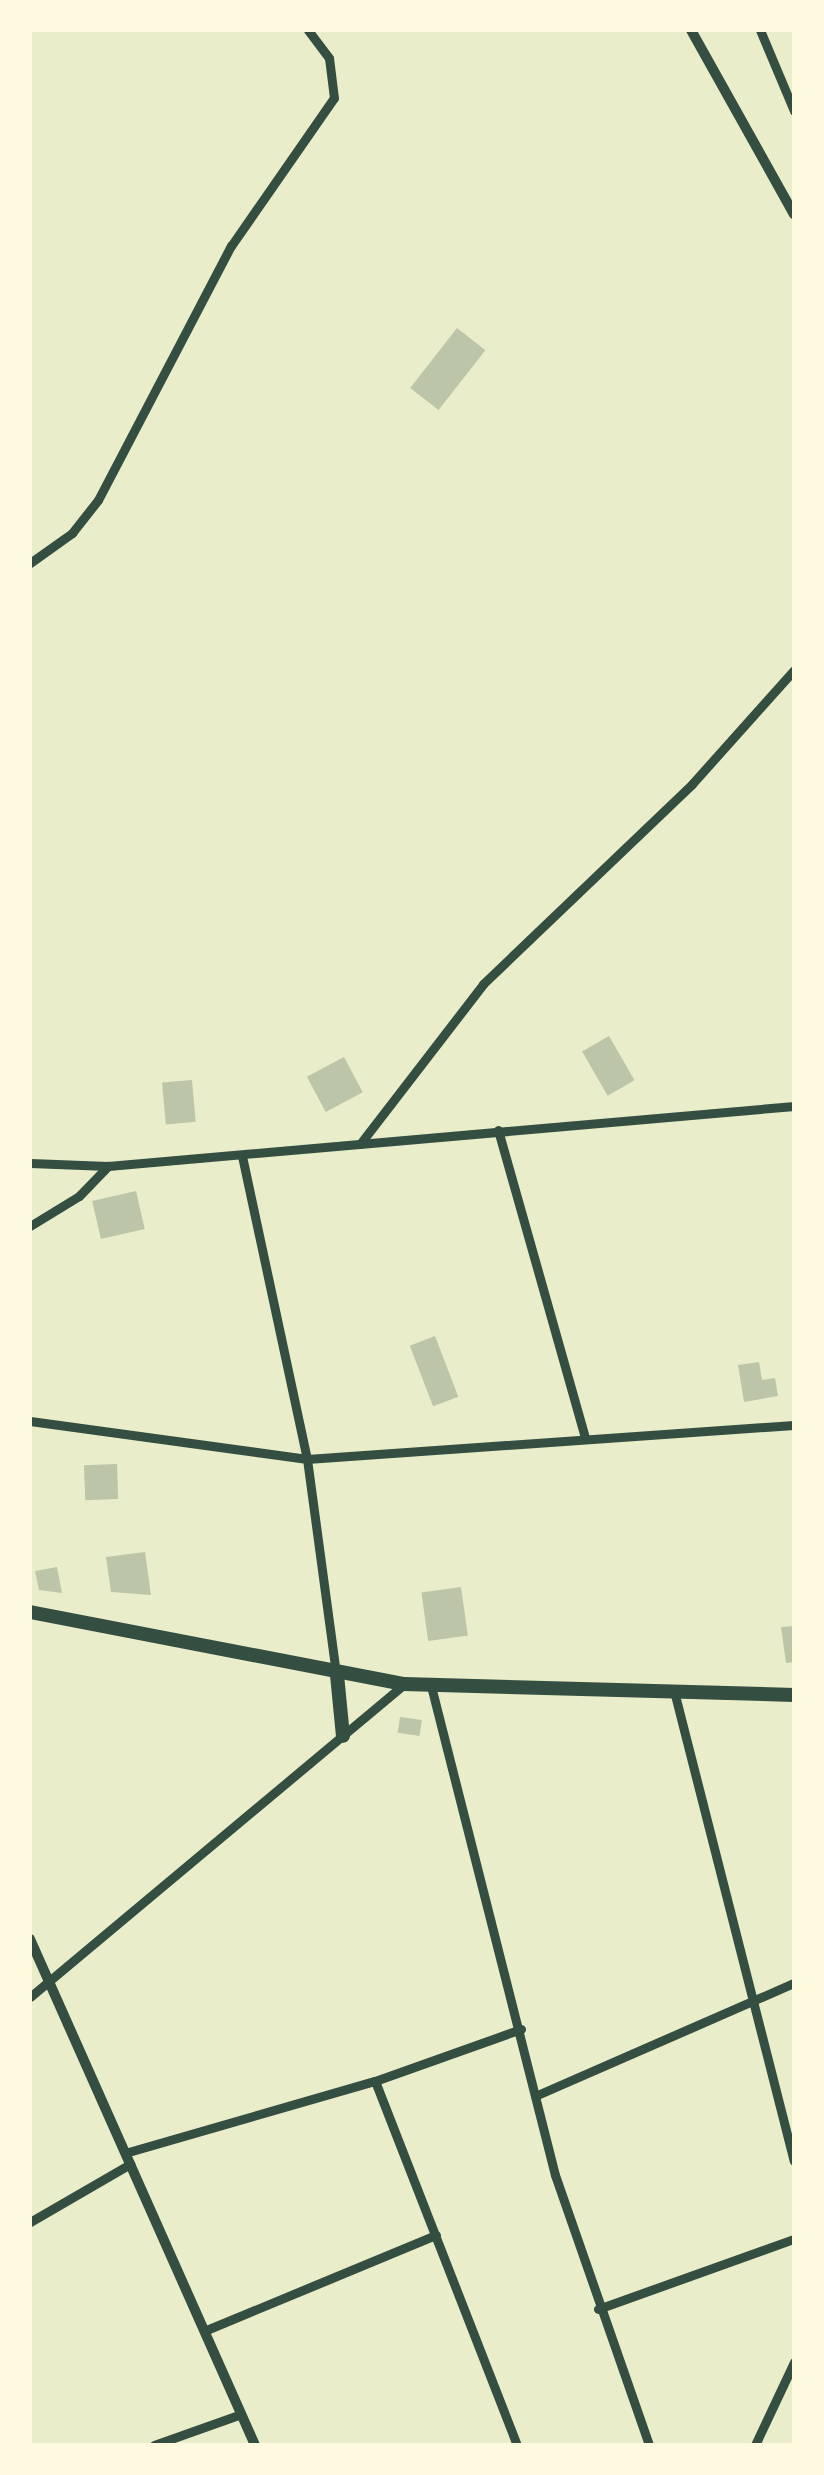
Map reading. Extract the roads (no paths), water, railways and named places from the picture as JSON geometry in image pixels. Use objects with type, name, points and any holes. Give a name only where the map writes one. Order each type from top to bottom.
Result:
[{"type":"main road","points":[[30,1612],[336,1675],[404,1684],[794,1695]]},
{"type":"main road","points":[[336,1675],[344,1736]]},
{"type":"street","points":[[30,564],[72,533],[98,500],[231,246],[334,98],[329,58],[308,30]]},
{"type":"street","points":[[691,30],[794,214]]},
{"type":"street","points":[[760,30],[794,111]]},
{"type":"street","points":[[360,1144],[483,984],[692,784],[794,670]]},
{"type":"street","points":[[30,1163],[108,1166],[794,1106]]},
{"type":"street","points":[[498,1130],[585,1438]]},
{"type":"street","points":[[242,1156],[307,1459],[336,1675]]},
{"type":"street","points":[[30,1226],[80,1196],[108,1166]]},
{"type":"street","points":[[30,1421],[307,1459],[794,1424]]},
{"type":"street","points":[[30,1997],[51,1986],[404,1684]]},
{"type":"street","points":[[430,1686],[521,2029],[535,2096],[598,2310],[649,2445]]},
{"type":"street","points":[[674,1691],[794,2161]]},
{"type":"street","points":[[30,1940],[255,2445]]},
{"type":"street","points":[[535,2096],[794,1983]]},
{"type":"street","points":[[30,2222],[128,2159],[375,2082],[521,2029]]},
{"type":"street","points":[[375,2082],[518,2445]]},
{"type":"street","points":[[204,2331],[436,2236]]},
{"type":"street","points":[[598,2310],[794,2239]]},
{"type":"street","points":[[754,2445],[794,2362]]},
{"type":"street","points":[[154,2445],[241,2414]]}]
